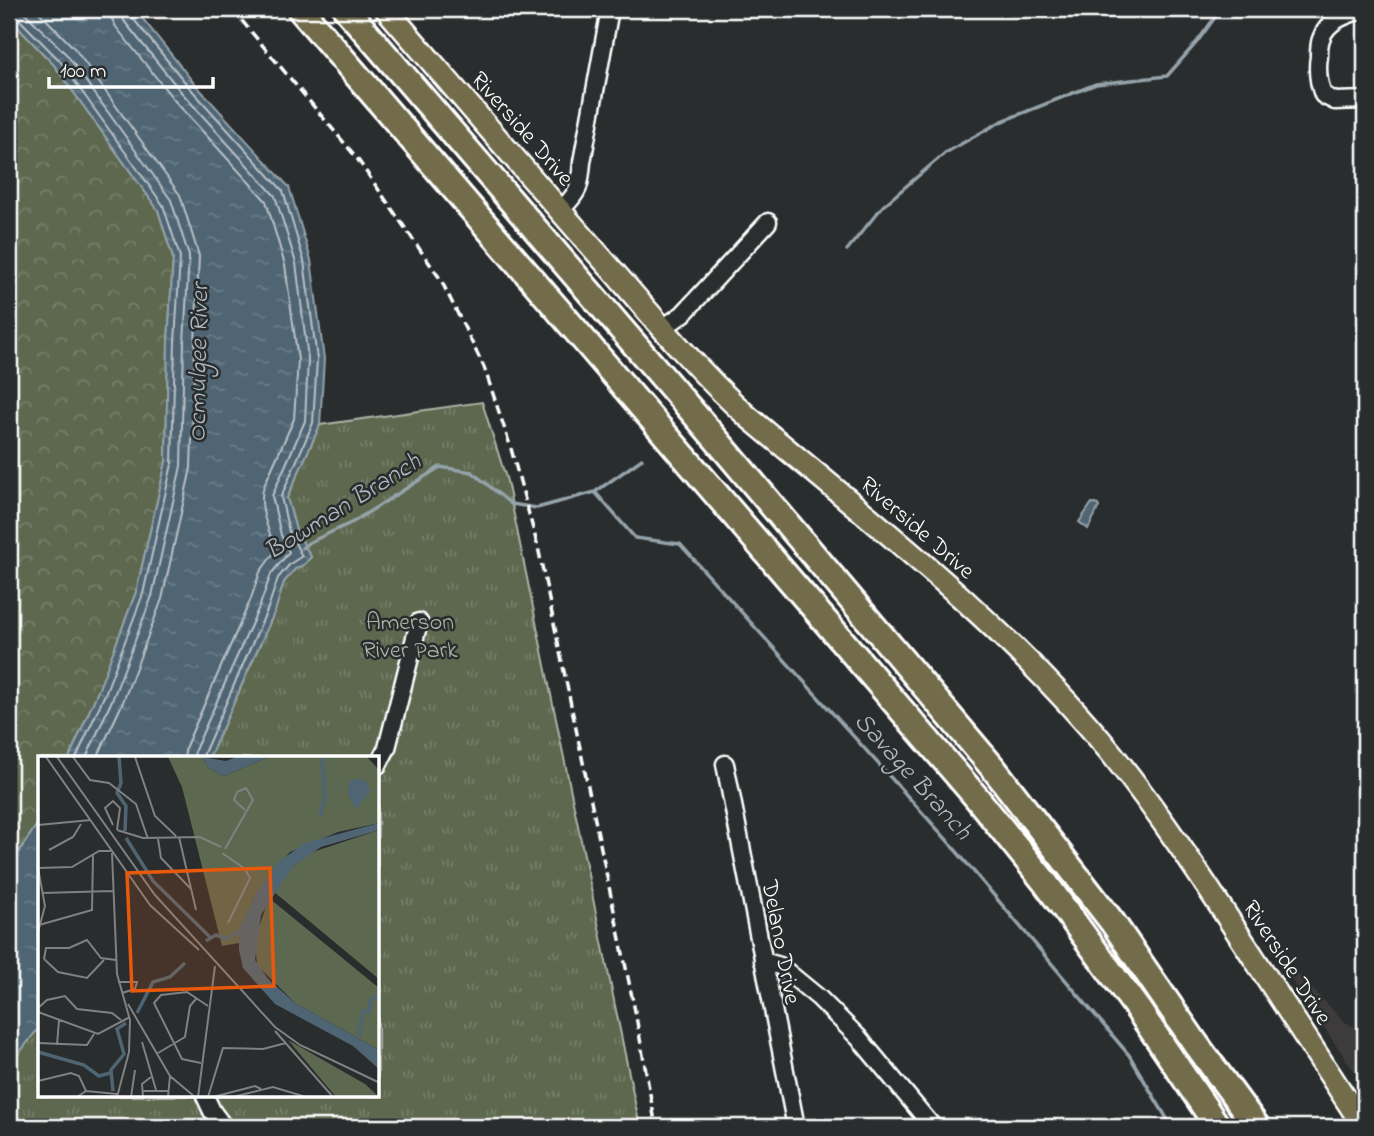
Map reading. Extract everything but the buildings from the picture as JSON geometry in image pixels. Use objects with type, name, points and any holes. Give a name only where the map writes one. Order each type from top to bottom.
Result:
[{"type":"highway","points":[[300,9],[977,798],[1044,881],[1137,1008],[1218,1127]]},
{"type":"highway","points":[[346,9],[994,768],[1114,923],[1196,1045],[1257,1127]]},
{"type":"main road","name":"Riverside Drive","points":[[386,9],[696,366],[747,416],[987,621],[1053,688],[1111,754],[1200,874],[1364,1127]]},
{"type":"street","points":[[560,211],[574,197],[580,185],[610,9]]},
{"type":"street","points":[[1365,9],[1336,19],[1326,29],[1321,39],[1318,62],[1319,85],[1323,95],[1335,101],[1365,100]]},
{"type":"street","points":[[663,328],[683,314],[768,222]]},
{"type":"street","points":[[380,761],[387,748],[419,622]]},
{"type":"street","name":"Delano Drive","points":[[725,764],[796,1127]]},
{"type":"street","points":[[762,961],[780,966],[819,998],[859,1038],[933,1127]]},
{"type":"street","points":[[206,1098],[224,1127]]},
{"type":"shaded area","points":[[1263,939],[1345,1022],[1365,1033],[1365,1087]]},
{"type":"green space","points":[[9,18],[54,65],[158,210],[173,258],[168,342],[166,462],[136,592],[98,692],[70,756],[38,756],[38,823],[18,853],[9,844]]},
{"type":"green space","name":"Amerson River Park","points":[[482,402],[507,481],[640,1127],[9,1127],[9,1066],[38,1029],[38,1098],[380,1098],[380,756],[210,756],[275,611],[284,582],[311,557],[296,530],[287,498],[320,425]]},
{"type":"water","name":"Ocmulgee River","points":[[9,9],[135,9],[194,83],[289,187],[311,260],[324,359],[320,425],[287,498],[296,530],[311,557],[284,582],[275,611],[210,756],[70,756],[136,592],[166,462],[168,342],[173,258],[158,210],[54,65],[9,18]]},
{"type":"water","points":[[1092,503],[1099,507],[1088,529],[1079,522]]},
{"type":"water","points":[[38,823],[38,1029],[9,1066],[9,867]]},
{"type":"waterway","name":"Bowman Branch","points":[[847,250],[883,206],[945,153],[1000,122],[1096,84],[1167,76],[1221,9]]},
{"type":"waterway","name":"Bowman Branch","points":[[302,548],[353,522],[440,467],[472,472],[511,504],[537,508],[595,492],[642,459]]},
{"type":"waterway","name":"Savage Branch","points":[[595,492],[635,538],[680,544],[947,840],[1129,1055],[1172,1127]]},
{"type":"railway","points":[[232,9],[356,157],[441,280],[484,367],[510,445],[538,547],[635,1011],[656,1127]]}]
